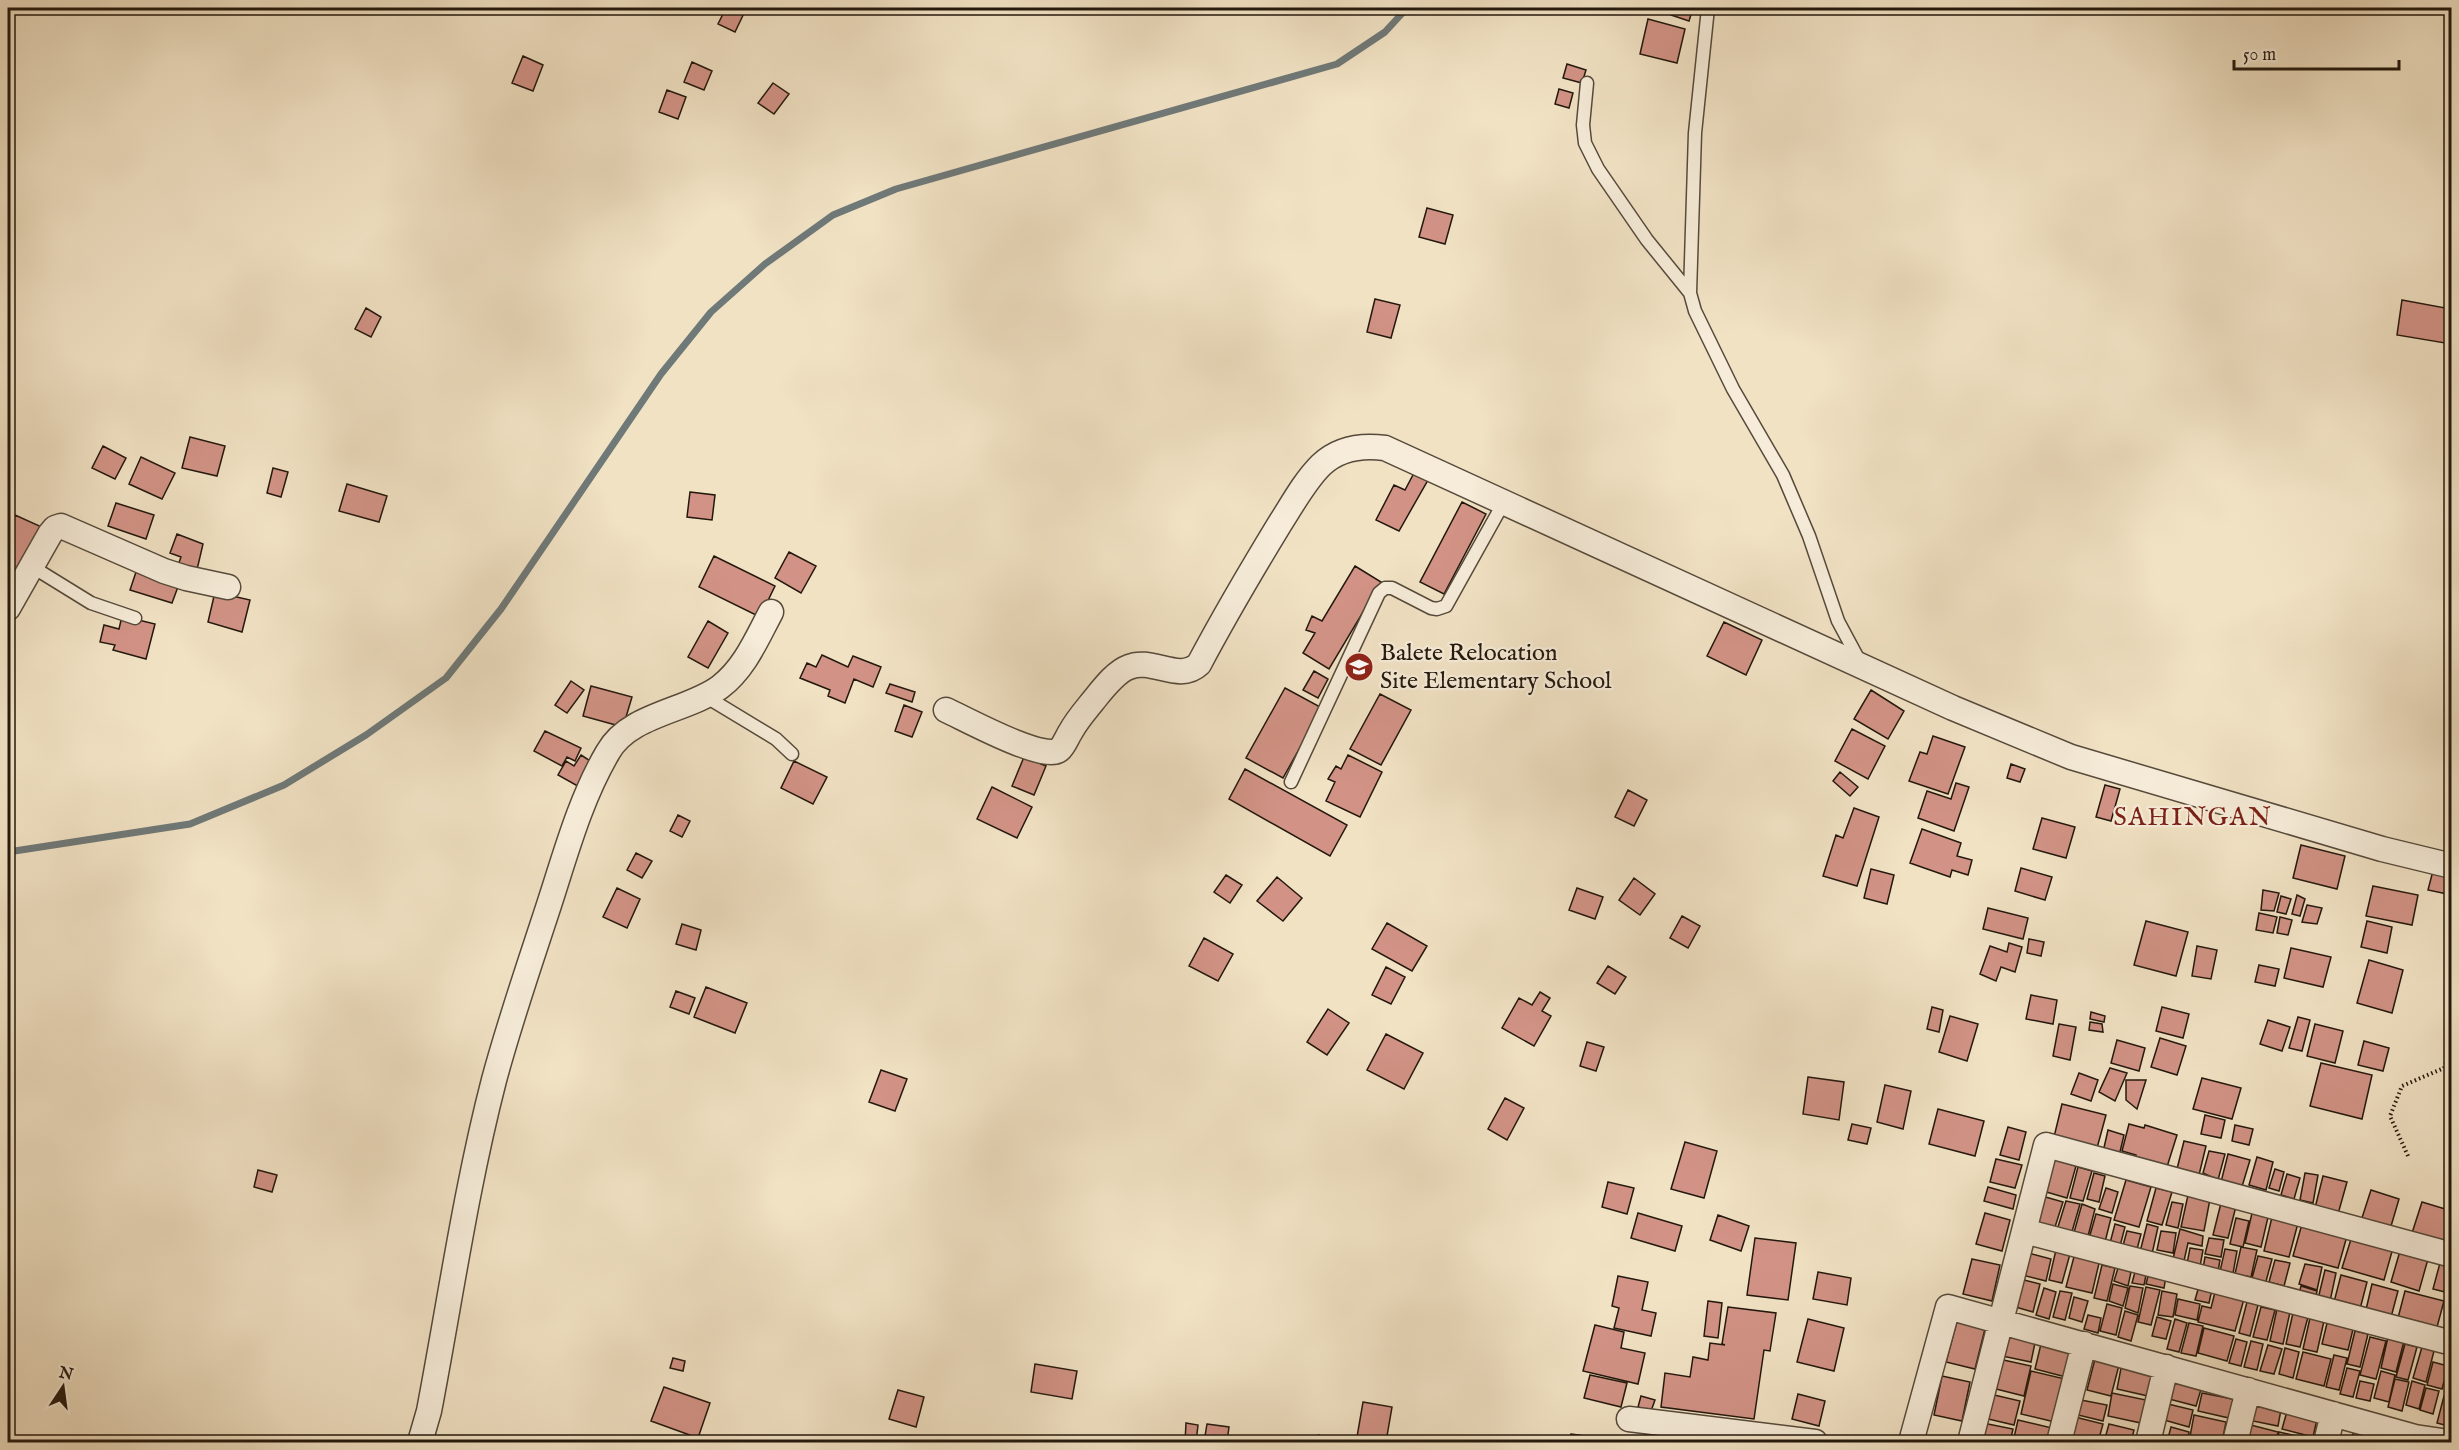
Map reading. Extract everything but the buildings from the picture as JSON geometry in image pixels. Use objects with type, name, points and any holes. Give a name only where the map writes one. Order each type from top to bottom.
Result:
[{"type":"street","points":[[946,710],[1035,751],[1054,753],[1060,750],[1079,719],[1120,671],[1130,666],[1140,665],[1188,672],[1199,664],[1235,595],[1303,488],[1322,464],[1338,453],[1363,445],[1385,448],[1953,708],[2071,756],[2382,849],[2451,866]]},
{"type":"street","points":[[8,608],[50,534],[55,528],[61,526],[175,574],[228,587]]},
{"type":"street","points":[[420,1443],[429,1411],[466,1209],[494,1080],[520,993],[584,802],[608,752],[618,737],[720,687],[735,673],[748,654],[771,612]]},
{"type":"street","points":[[1970,1443],[2046,1145],[2451,1255]]},
{"type":"street","points":[[2024,1231],[2451,1343]]},
{"type":"street","points":[[1911,1443],[1948,1307],[2333,1414],[2414,1440],[2449,1443]]},
{"type":"street","points":[[2059,1443],[2084,1344]]},
{"type":"street","points":[[2148,1443],[2166,1367]]},
{"type":"street","points":[[2235,1443],[2248,1390]]},
{"type":"street","points":[[2326,1443],[2333,1414]]},
{"type":"street","points":[[1629,1419],[1815,1443]]},
{"type":"lane","points":[[1708,8],[1695,133],[1690,293],[1695,311],[1733,389],[1784,475],[1809,536],[1838,621],[1862,666]]},
{"type":"lane","points":[[1587,83],[1583,125],[1585,142],[1598,169],[1647,240],[1690,293]]},
{"type":"lane","points":[[1291,782],[1379,593],[1384,588],[1392,588],[1431,608],[1446,606],[1504,502]]},
{"type":"lane","points":[[31,566],[91,603],[135,618]]},
{"type":"lane","points":[[705,696],[776,739],[792,754]]},
{"type":"path","points":[[2408,1156],[2390,1116],[2402,1086],[2444,1068],[2451,1043]]},
{"type":"waterway","points":[[8,852],[190,824],[284,785],[366,735],[446,678],[501,609],[661,374],[711,312],[765,264],[833,215],[896,189],[1337,64],[1385,32],[1407,8]]},
{"type":"place","name":"Balete Relocation Site Elementary School","points":[[1359,667]]},
{"type":"district","name":"SAHINGAN","points":[[2193,817]]}]
